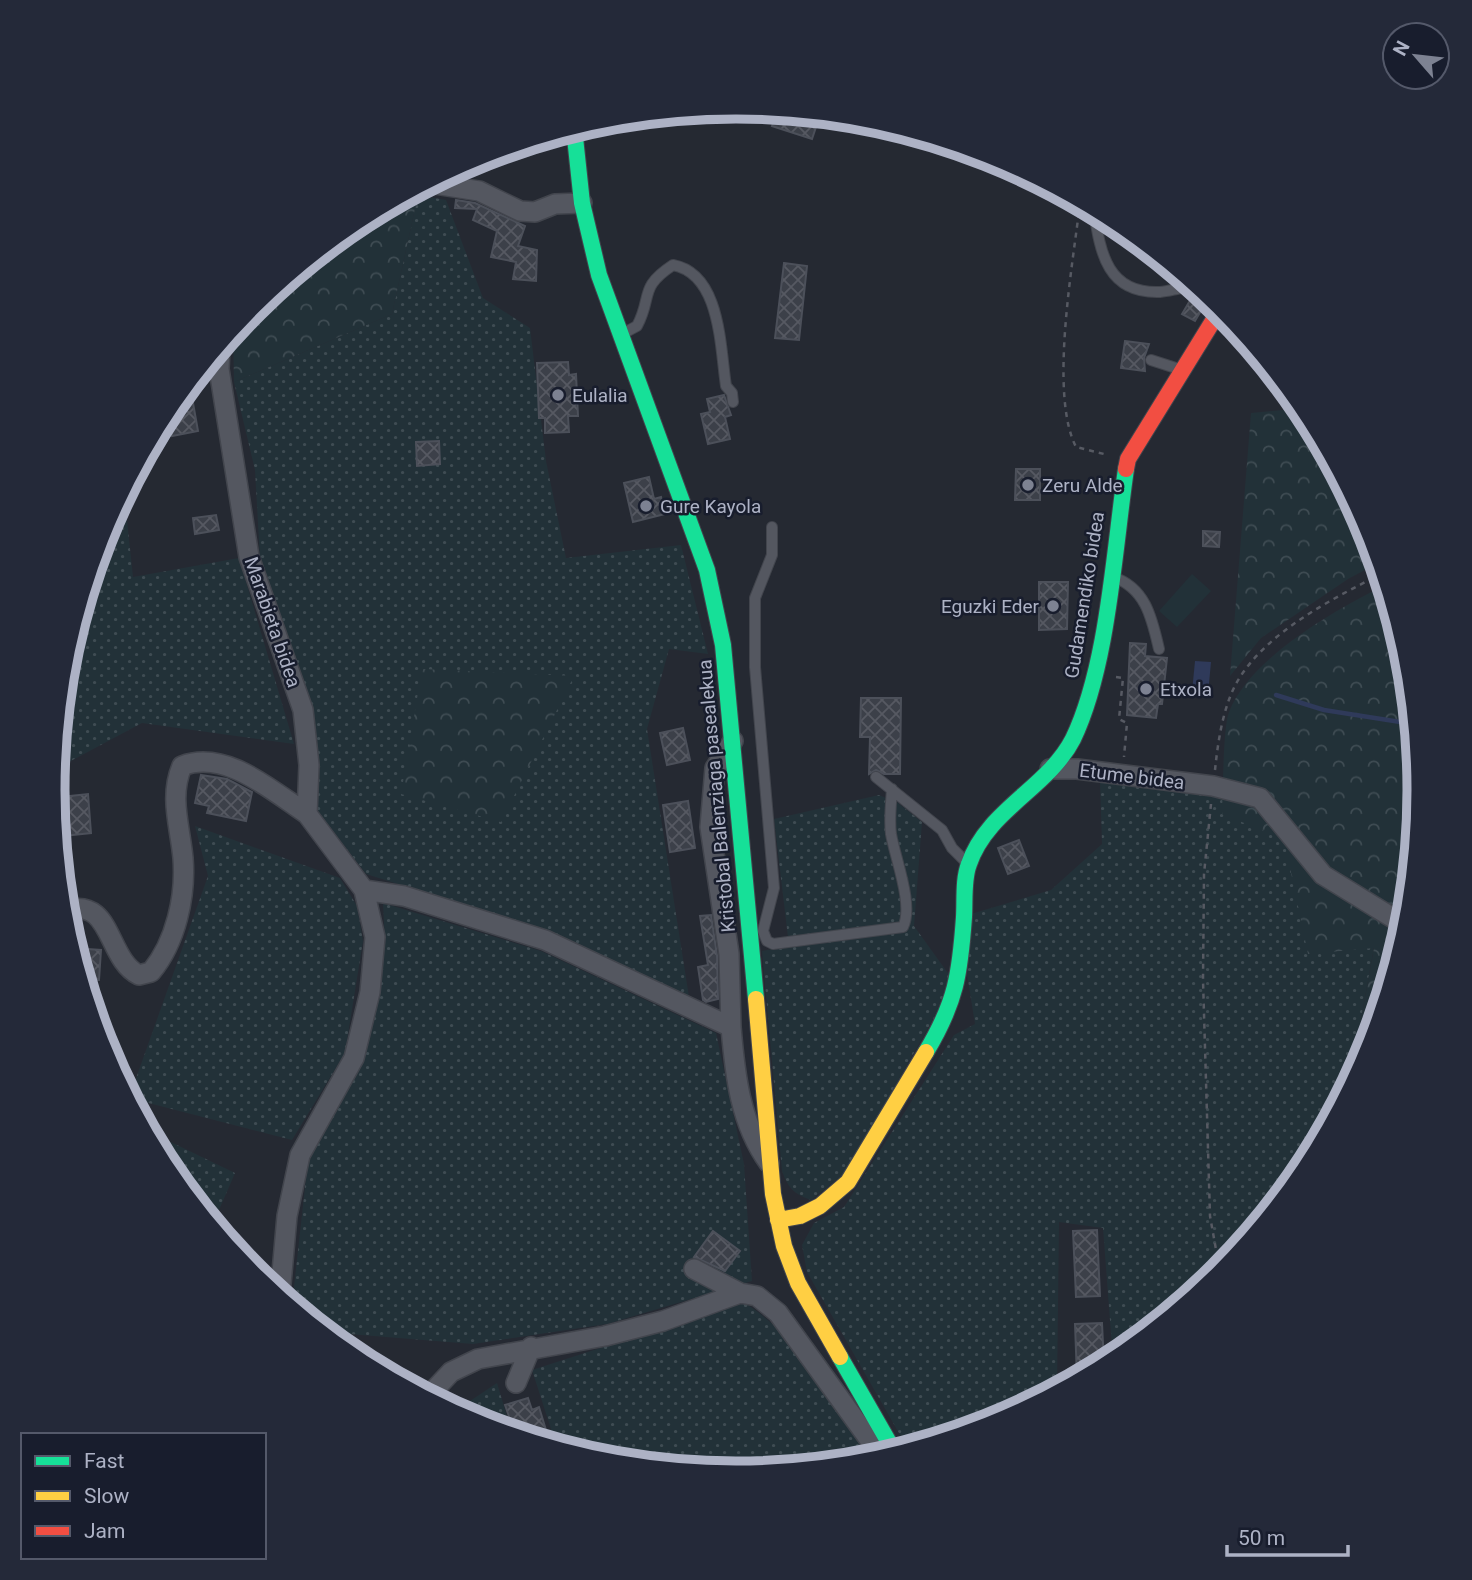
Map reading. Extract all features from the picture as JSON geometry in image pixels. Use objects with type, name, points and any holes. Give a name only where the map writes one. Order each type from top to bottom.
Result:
[{"type":"street","name":"Kristobal Balenziaga pasealekua","points":[[575,139],[587,236],[620,335],[707,570],[723,645],[770,1164],[778,1220],[799,1283],[890,1443]]},
{"type":"street","points":[[444,186],[479,191],[520,211],[535,212],[555,204],[582,203]]},
{"type":"street","name":"Gudamendiko bidea","points":[[778,1220],[800,1216],[820,1206],[848,1182],[941,1026],[954,997],[960,968],[968,865],[985,832],[1050,769],[1072,740],[1096,675],[1128,459],[1147,424],[1214,319]]},
{"type":"street","name":"Marabieta bidea","points":[[219,362],[249,556],[303,710],[309,765],[307,814]]},
{"type":"street","points":[[733,741],[715,768],[710,827],[729,954],[733,1063],[753,1138],[770,1164]]},
{"type":"street","points":[[76,910],[88,909],[100,915],[129,970],[139,975],[152,972],[169,941],[184,883],[175,783],[183,766],[198,760],[214,761],[232,769],[307,814],[364,890],[374,937],[370,992],[355,1058],[300,1155],[287,1216],[281,1284]]},
{"type":"street","name":"Etume bidea","points":[[1050,769],[1213,786],[1260,798],[1323,875],[1394,919]]},
{"type":"street","points":[[364,890],[404,897],[545,940],[731,1027]]},
{"type":"street","points":[[694,1269],[740,1293],[757,1296],[778,1313],[874,1446]]},
{"type":"street","points":[[435,1390],[451,1372],[467,1363],[531,1347],[605,1336],[663,1321],[740,1293]]},
{"type":"street","points":[[516,1383],[531,1347]]},
{"type":"lane","points":[[1097,225],[1102,248],[1115,279],[1131,289],[1161,292],[1181,287]]},
{"type":"lane","points":[[620,335],[637,326],[645,295],[656,277],[673,265],[688,268],[702,282],[714,310],[726,386],[732,393],[733,402]]},
{"type":"lane","points":[[1151,360],[1183,370]]},
{"type":"lane","points":[[772,527],[772,555],[755,598],[755,667],[774,888],[763,931],[767,941],[773,944],[903,927],[906,921],[905,903],[891,830],[892,789]]},
{"type":"lane","points":[[1109,576],[1124,581],[1150,610],[1159,649]]},
{"type":"lane","points":[[876,777],[942,830],[952,848],[968,865]]},
{"type":"path","points":[[1079,213],[1066,354],[1069,433],[1076,447],[1128,459]]},
{"type":"path","points":[[1218,1258],[1210,1216],[1203,980],[1204,874],[1218,743],[1237,682],[1257,656],[1318,607],[1373,578]]},
{"type":"path","points":[[1096,675],[1123,678],[1119,719],[1127,723],[1122,775]]},
{"type":"green space","points":[[424,196],[446,200],[483,298],[530,328],[546,461],[566,558],[681,545],[708,654],[669,649],[647,729],[689,997],[554,933],[366,874],[317,810],[312,712],[260,559],[255,470],[234,382],[392,314],[417,200]]},
{"type":"green space","points":[[417,200],[392,314],[234,382],[233,345],[261,315],[327,257]]},
{"type":"green space","points":[[1289,409],[1338,493],[1369,568],[1261,638],[1230,676],[1251,413]]},
{"type":"green space","points":[[126,511],[133,577],[239,558],[294,744],[142,723],[66,764],[70,702],[88,616],[100,574]]},
{"type":"green space","points":[[1192,574],[1211,591],[1177,627],[1159,611]]},
{"type":"green space","points":[[1376,590],[1394,659],[1406,746],[1406,834],[1402,878],[1384,964],[1356,1046],[1374,948],[1308,954],[1284,839],[1222,814],[1227,720],[1240,692],[1274,655],[1342,608]]},
{"type":"green space","points":[[422,669],[574,676],[501,822],[401,794]]},
{"type":"green space","points":[[1100,782],[1223,798],[1284,839],[1374,947],[1356,1047],[1317,1126],[1269,1199],[1211,1265],[1179,1295],[1112,1346],[1103,1228],[1059,1222],[1057,1379],[993,1410],[952,1426],[903,1440],[807,1272],[802,1245],[814,1223],[844,1207],[954,1035],[975,1024],[967,974],[971,914],[1051,890],[1102,844]]},
{"type":"green space","points":[[879,795],[898,803],[922,822],[914,926],[950,976],[946,997],[845,1173],[811,1200],[792,1190],[782,1171],[762,951],[789,946],[774,819]]},
{"type":"green space","points":[[195,826],[340,878],[357,906],[363,941],[345,1053],[292,1140],[142,1101],[133,1086],[208,876]]},
{"type":"green space","points":[[383,903],[541,951],[716,1033],[744,1164],[752,1281],[607,1324],[473,1344],[342,1333],[293,1295],[308,1160],[362,1061],[385,943]]},
{"type":"green space","points":[[162,1138],[235,1173],[217,1216]]},
{"type":"green space","points":[[743,1302],[783,1334],[800,1353],[867,1448],[780,1460],[692,1460],[648,1456],[562,1438],[542,1432],[551,1429],[532,1370]]},
{"type":"green space","points":[[497,1383],[509,1422],[479,1410],[466,1404]]},
{"type":"water","points":[[1195,661],[1211,662],[1208,694],[1192,692]]},
{"type":"building","points":[[774,120],[817,123],[812,139],[772,126]]},
{"type":"building","points":[[456,200],[475,203],[525,226],[518,246],[537,250],[536,281],[513,279],[516,262],[491,257],[497,231],[473,220],[477,209],[455,208]]},
{"type":"building","points":[[784,263],[807,266],[799,340],[775,338]]},
{"type":"building","points":[[1192,297],[1203,307],[1195,321],[1182,314]]},
{"type":"building","points":[[1125,341],[1149,344],[1144,358],[1145,371],[1121,368]]},
{"type":"building","name":"Eulalia","points":[[568,362],[569,375],[576,374],[578,416],[568,416],[569,432],[545,433],[545,418],[539,418],[537,363]]},
{"type":"building","points":[[724,395],[731,415],[725,417],[730,439],[708,444],[701,414],[710,412],[707,399]]},
{"type":"building","points":[[193,403],[198,431],[172,436],[171,429],[187,404]]},
{"type":"building","points":[[439,441],[440,464],[417,466],[416,442]]},
{"type":"building","name":"Zeru Alde","points":[[1016,469],[1040,469],[1040,500],[1015,500]]},
{"type":"building","name":"Gure Kayola","points":[[649,477],[654,499],[661,497],[665,514],[633,522],[624,483]]},
{"type":"building","points":[[216,515],[219,530],[195,534],[193,518]]},
{"type":"building","points":[[1203,531],[1220,532],[1219,547],[1203,546]]},
{"type":"building","name":"Eguzki Eder","points":[[1039,582],[1068,582],[1067,629],[1039,630]]},
{"type":"building","name":"Etxola","points":[[1130,643],[1146,644],[1145,656],[1167,658],[1162,704],[1158,704],[1156,718],[1127,715]]},
{"type":"building","points":[[861,698],[901,698],[900,774],[884,774],[876,770],[869,774],[870,737],[860,737]]},
{"type":"building","points":[[683,728],[690,760],[667,765],[660,733]]},
{"type":"building","points":[[201,775],[227,779],[252,792],[246,821],[207,813],[209,806],[195,803]]},
{"type":"building","points":[[88,794],[91,833],[66,836],[65,797]]},
{"type":"building","points":[[688,801],[695,848],[670,852],[663,805]]},
{"type":"building","points":[[1019,840],[1029,866],[1008,874],[998,848]]},
{"type":"building","points":[[711,915],[717,955],[718,999],[706,1002],[703,1000],[698,967],[708,965],[700,916]]},
{"type":"building","points":[[84,949],[101,950],[99,980],[92,980]]},
{"type":"building","points":[[1097,1230],[1100,1296],[1076,1297],[1073,1231]]},
{"type":"building","points":[[713,1231],[740,1251],[725,1271],[694,1257]]},
{"type":"building","points":[[1102,1323],[1103,1352],[1077,1368],[1075,1324]]},
{"type":"building","points":[[528,1398],[532,1410],[539,1407],[546,1430],[540,1432],[511,1423],[505,1405]]},
{"type":"waterway","points":[[1276,695],[1324,710],[1404,723]]},
{"type":"traffic: fast","points":[[575,139],[582,203],[599,275],[707,570],[723,645],[756,999]]},
{"type":"traffic: fast","points":[[926,1052],[944,1018],[955,987],[969,864],[989,829],[1049,772],[1062,756],[1073,739],[1085,710],[1102,643],[1126,469]]},
{"type":"traffic: fast","points":[[840,1357],[889,1443]]},
{"type":"traffic: slow","points":[[756,999],[773,1194],[784,1246],[798,1283],[840,1357]]},
{"type":"traffic: slow","points":[[778,1220],[800,1216],[820,1206],[848,1182],[926,1052]]},
{"type":"traffic: jam","points":[[1126,469],[1128,459],[1214,319]]},
{"type":"place","name":"Eulalia","points":[[558,395]]},
{"type":"place","name":"Zeru Alde","points":[[1028,485]]},
{"type":"place","name":"Gure Kayola","points":[[646,506]]},
{"type":"place","name":"Eguzki Eder","points":[[1053,606]]},
{"type":"place","name":"Etxola","points":[[1146,689]]}]
